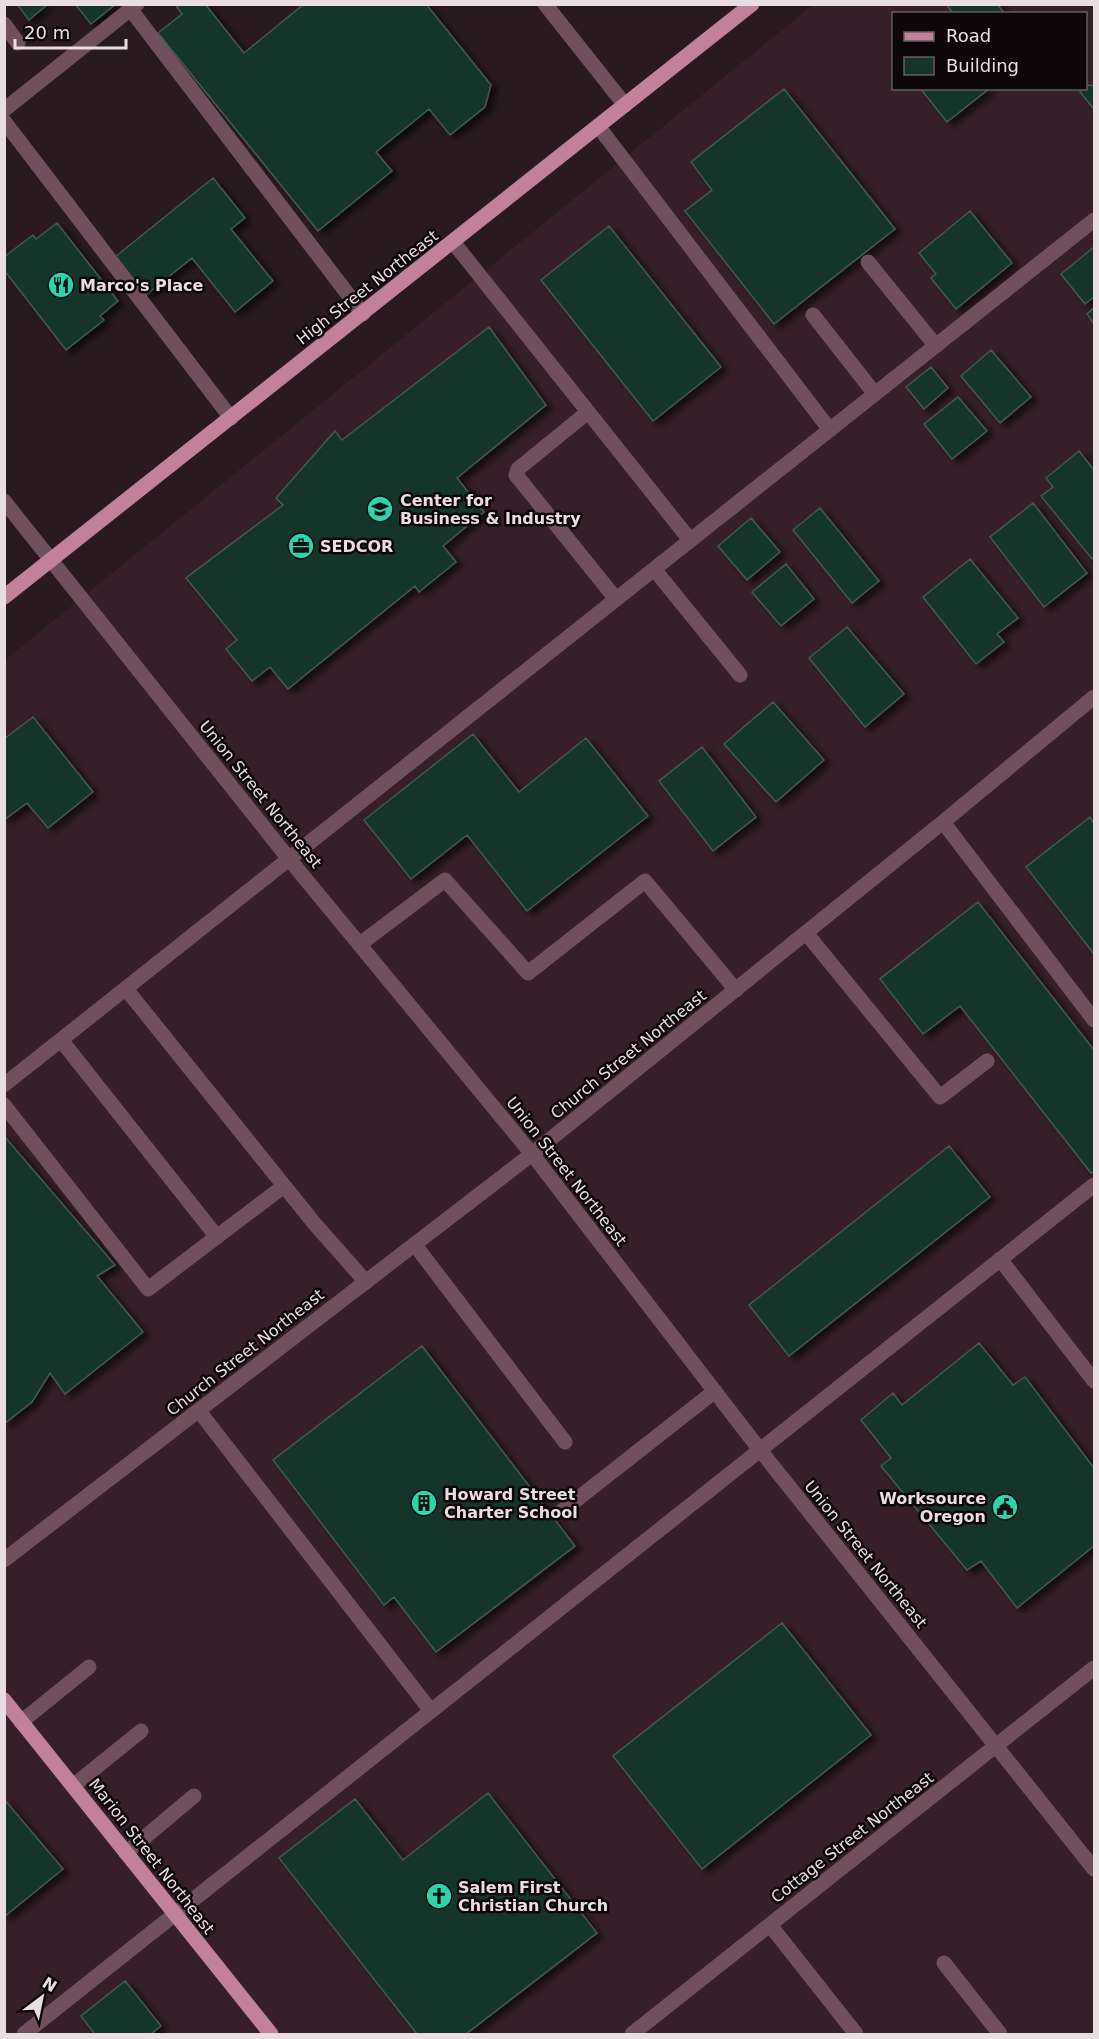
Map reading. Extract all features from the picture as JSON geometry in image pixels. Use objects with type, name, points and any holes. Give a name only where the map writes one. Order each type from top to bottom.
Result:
[{"type":"main road","name":"High Street Northeast","points":[[4,597],[752,4]]},
{"type":"main road","name":"Marion Street Northeast","points":[[4,1700],[271,2034]]},
{"type":"street","points":[[545,4],[625,105]]},
{"type":"street","points":[[4,110],[134,7],[363,314]]},
{"type":"street","points":[[4,24],[18,43]]},
{"type":"street","points":[[4,121],[231,418]]},
{"type":"street","points":[[598,126],[830,430]]},
{"type":"street","points":[[4,1085],[1095,220]]},
{"type":"street","points":[[453,242],[690,540]]},
{"type":"street","points":[[868,262],[936,346]]},
{"type":"street","points":[[813,315],[876,394]]},
{"type":"street","points":[[588,412],[518,469],[516,475],[616,599]]},
{"type":"street","name":"Union Street Northeast","points":[[4,501],[289,859],[532,1154],[760,1450],[1095,1869]]},
{"type":"street","points":[[654,569],[740,675]]},
{"type":"street","name":"Church Street Northeast","points":[[4,1560],[532,1154],[1095,697]]},
{"type":"street","points":[[943,822],[1095,1020]]},
{"type":"street","points":[[360,944],[444,880],[528,973],[645,881],[736,990]]},
{"type":"street","points":[[806,933],[940,1097],[987,1061]]},
{"type":"street","points":[[126,989],[284,1186],[366,1281]]},
{"type":"street","points":[[61,1040],[217,1237]]},
{"type":"street","points":[[4,1105],[148,1289],[284,1186]]},
{"type":"street","points":[[27,2034],[175,1914],[1095,1185]]},
{"type":"street","points":[[414,1245],[565,1442]]},
{"type":"street","points":[[1000,1259],[1095,1381]]},
{"type":"street","points":[[562,1511],[715,1391]]},
{"type":"street","points":[[199,1410],[431,1711]]},
{"type":"street","points":[[21,1722],[89,1668]]},
{"type":"street","name":"Cottage Street Northeast","points":[[632,2034],[1095,1668]]},
{"type":"street","points":[[73,1786],[141,1731]]},
{"type":"street","points":[[126,1852],[194,1796]]},
{"type":"street","points":[[770,1925],[856,2034]]},
{"type":"street","points":[[944,1964],[1000,2034]]},
{"type":"shaded area","points":[[813,5],[1094,5],[1094,2034],[5,2034],[5,660]]},
{"type":"building","points":[[17,4],[48,4],[29,20]]},
{"type":"building","points":[[75,4],[116,4],[91,24]]},
{"type":"building","points":[[180,4],[205,4],[244,53],[304,4],[426,4],[491,85],[485,107],[450,135],[429,109],[376,152],[392,171],[318,231],[158,33],[182,14],[177,7]]},
{"type":"building","points":[[946,4],[997,4],[1003,12],[952,12]]},
{"type":"building","points":[[1094,86],[1094,109],[1080,92],[1087,90],[1087,87]]},
{"type":"building","points":[[784,89],[895,229],[774,324],[685,211],[712,190],[691,162]]},
{"type":"building","points":[[922,90],[987,90],[947,122]]},
{"type":"building","points":[[213,178],[245,218],[231,229],[273,281],[235,312],[192,258],[146,295],[115,257]]},
{"type":"building","points":[[970,211],[1012,263],[956,309],[931,278],[936,274],[919,253]]},
{"type":"building","name":"Marco's Place","points":[[57,223],[118,301],[100,316],[104,320],[66,350],[4,270],[4,257],[33,235],[36,239]]},
{"type":"building","points":[[609,226],[721,367],[653,421],[541,280]]},
{"type":"building","points":[[1094,247],[1094,297],[1085,304],[1061,274]]},
{"type":"building","points":[[1094,308],[1094,324],[1087,314]]},
{"type":"building","name":"Center for Business & Industry","points":[[489,327],[546,405],[457,478],[484,512],[443,546],[456,562],[419,592],[415,586],[288,689],[270,667],[252,681],[226,649],[237,640],[186,578],[283,505],[276,498],[335,431],[342,440]]},
{"type":"building","points":[[991,350],[1031,397],[1000,423],[961,376]]},
{"type":"building","points":[[931,367],[948,388],[924,409],[906,387]]},
{"type":"building","points":[[958,397],[987,431],[952,459],[924,424]]},
{"type":"building","points":[[1079,451],[1094,470],[1094,557],[1092,559],[1041,496],[1053,487],[1046,478]]},
{"type":"building","points":[[1033,503],[1087,573],[1044,607],[990,537]]},
{"type":"building","points":[[820,508],[879,581],[852,603],[793,530]]},
{"type":"building","points":[[751,518],[780,552],[747,580],[718,546]]},
{"type":"building","points":[[970,559],[1018,618],[997,634],[1004,642],[976,664],[923,597]]},
{"type":"building","points":[[786,564],[814,599],[781,626],[752,592]]},
{"type":"building","points":[[847,627],[904,694],[865,727],[809,658]]},
{"type":"building","points":[[773,702],[824,760],[776,802],[724,744]]},
{"type":"building","points":[[33,717],[93,792],[48,828],[27,803],[4,820],[4,739]]},
{"type":"building","points":[[473,734],[519,792],[586,738],[648,816],[527,911],[467,835],[411,879],[364,820]]},
{"type":"building","points":[[702,747],[756,817],[713,851],[659,781]]},
{"type":"building","points":[[1090,817],[1094,824],[1094,954],[1026,867]]},
{"type":"building","points":[[978,902],[1094,1050],[1094,1171],[1091,1173],[960,1006],[923,1034],[880,979]]},
{"type":"building","points":[[4,1136],[115,1265],[97,1276],[143,1332],[65,1394],[50,1373],[32,1402],[4,1424]]},
{"type":"building","points":[[949,1146],[990,1197],[789,1356],[749,1305]]},
{"type":"building","name":"Worksource Oregon","points":[[979,1343],[1013,1385],[1025,1377],[1094,1468],[1094,1546],[1017,1608],[981,1561],[967,1570],[881,1466],[891,1458],[861,1420],[893,1393],[902,1405]]},
{"type":"building","name":"Howard Street Charter School","points":[[422,1346],[575,1546],[436,1652],[394,1597],[384,1605],[273,1460]]},
{"type":"building","points":[[782,1623],[871,1735],[702,1869],[613,1756]]},
{"type":"building","name":"Salem First Christian Church","points":[[488,1793],[597,1933],[466,2034],[417,2034],[279,1858],[355,1799],[403,1860]]},
{"type":"building","points":[[4,1799],[63,1869],[4,1917]]},
{"type":"building","points":[[125,1981],[161,2026],[151,2034],[92,2034],[94,2033],[81,2016]]},
{"type":"place","name":"Marco's Place","points":[[61,285]]},
{"type":"place","name":"Center for Business & Industry","points":[[380,509]]},
{"type":"place","name":"SEDCOR","points":[[301,546]]},
{"type":"place","name":"Howard Street Charter School","points":[[424,1503]]},
{"type":"place","name":"Worksource Oregon","points":[[1005,1507]]},
{"type":"place","name":"Salem First Christian Church","points":[[439,1896]]}]
